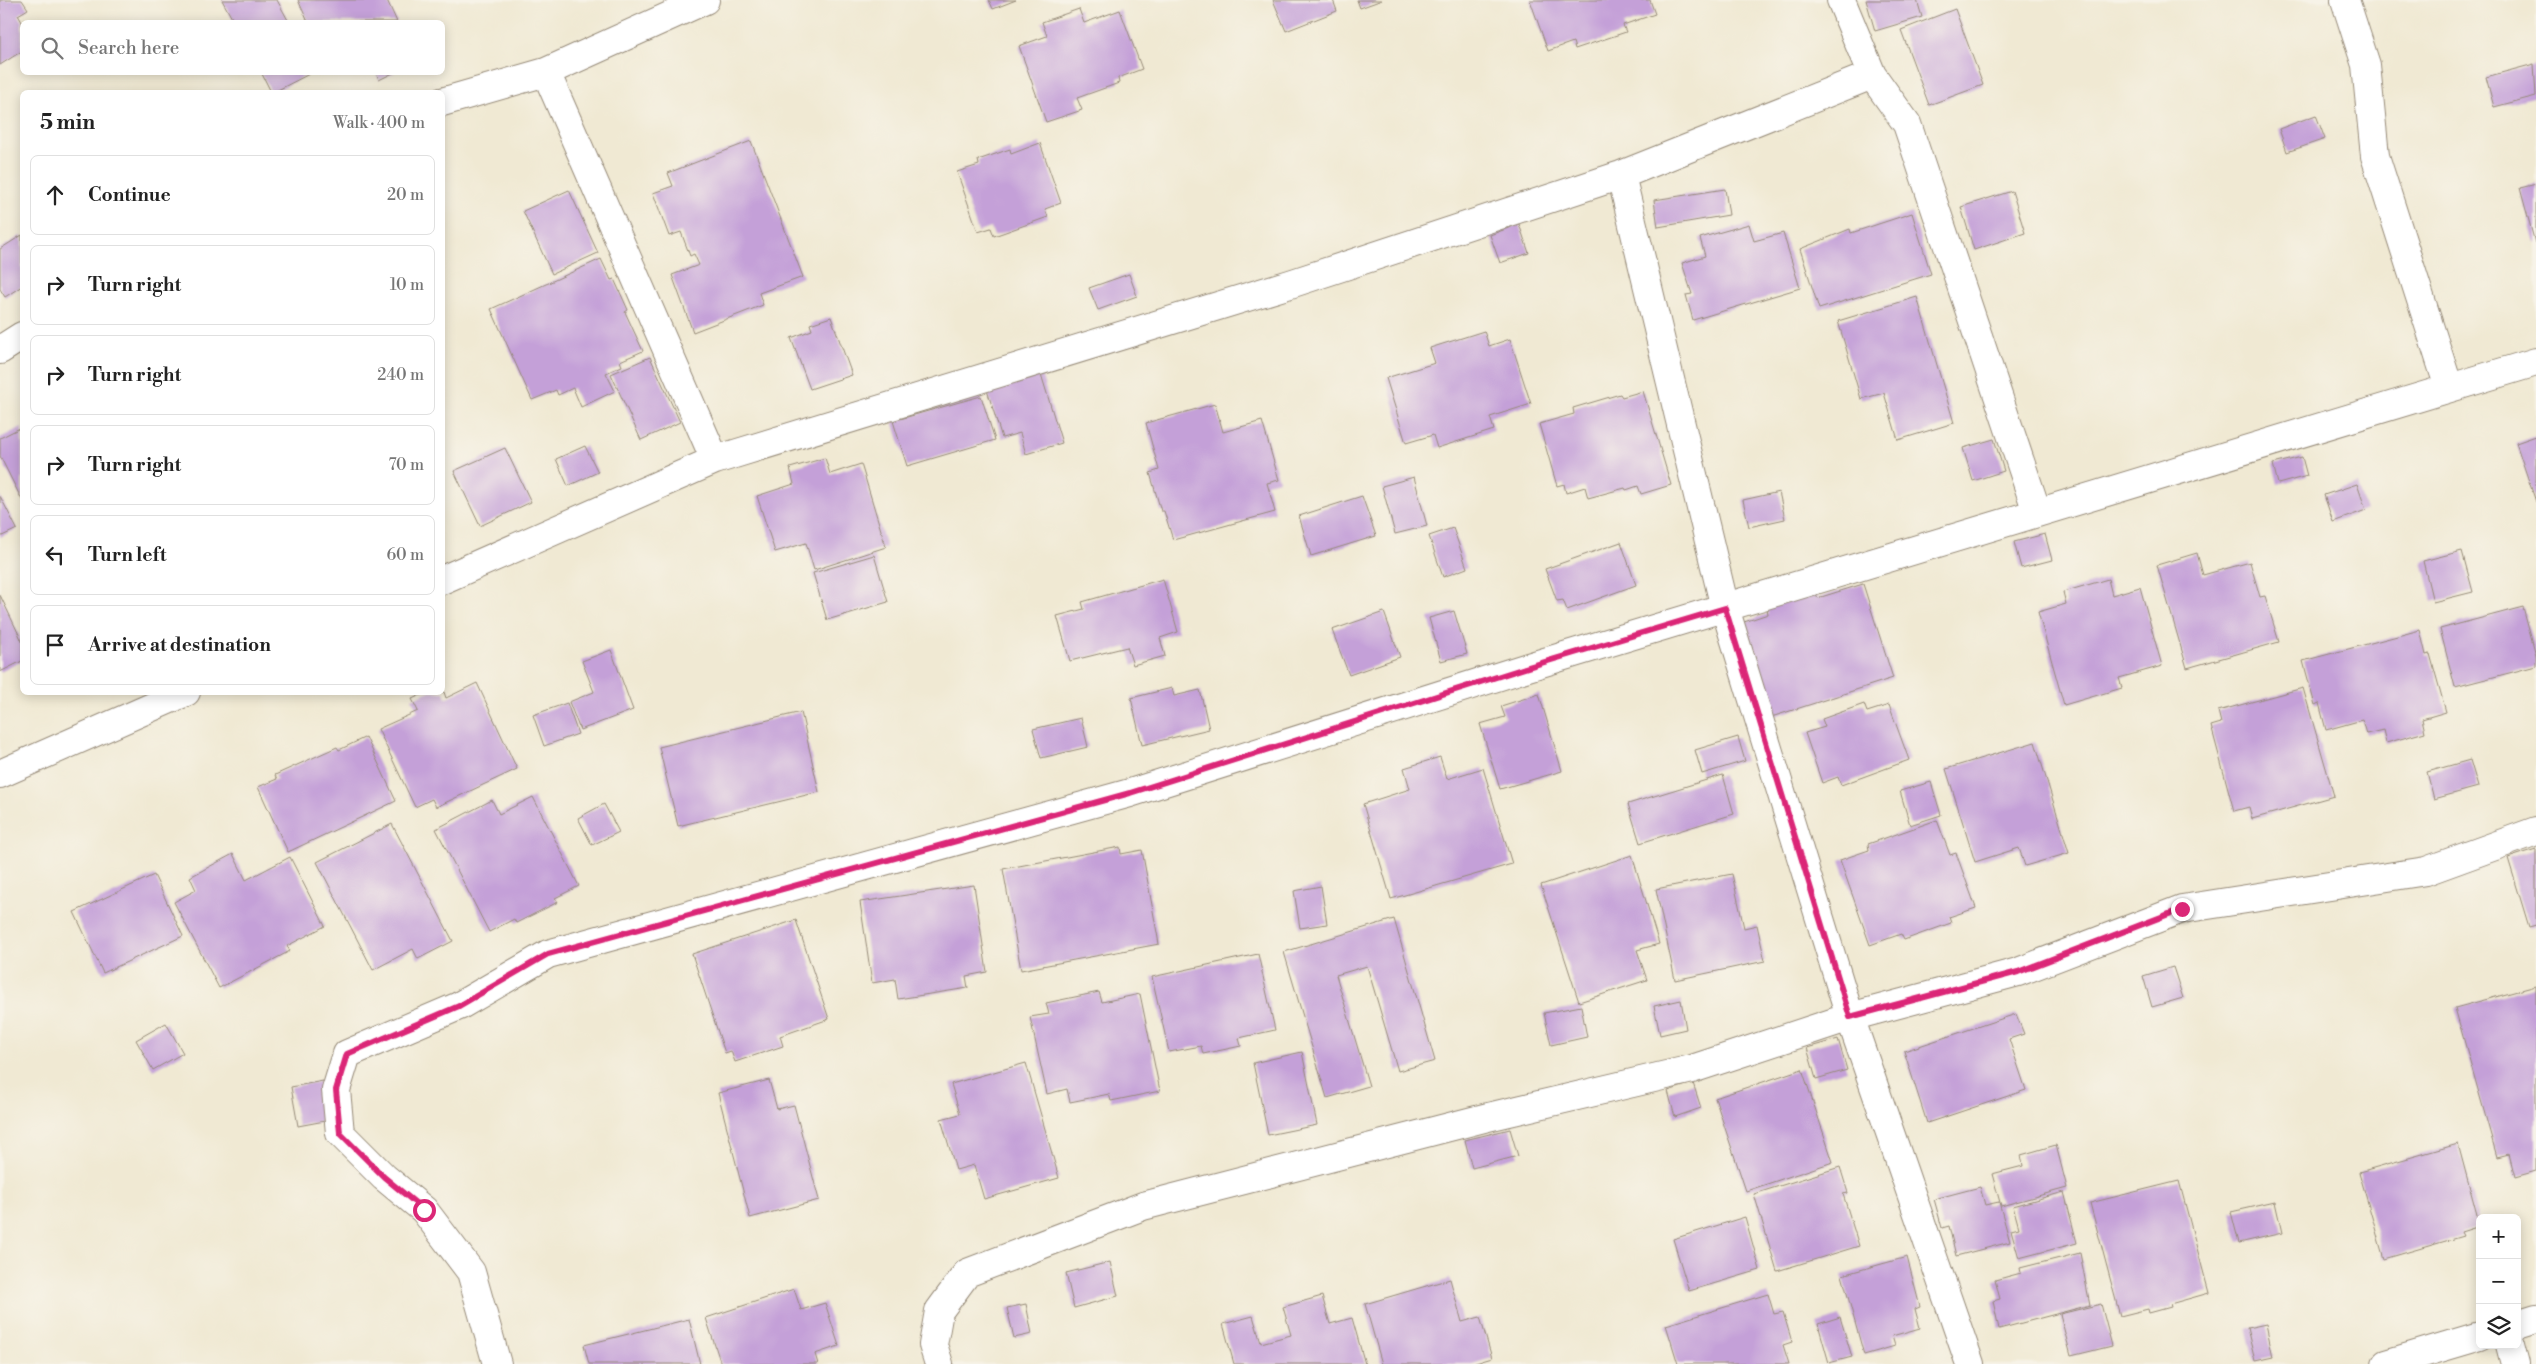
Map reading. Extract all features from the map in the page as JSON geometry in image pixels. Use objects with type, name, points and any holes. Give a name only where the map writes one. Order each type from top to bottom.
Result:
[{"type":"street","points":[[445,101],[546,72],[704,0]]},
{"type":"street","points":[[1841,0],[1872,75],[1907,124],[2037,512]]},
{"type":"street","points":[[2345,0],[2366,65],[2375,156],[2449,388]]},
{"type":"street","points":[[546,72],[715,460]]},
{"type":"street","points":[[445,579],[715,460],[1290,284],[1621,174],[1872,75]]},
{"type":"street","points":[[1621,174],[1725,608],[1850,1017],[1970,1364]]},
{"type":"street","points":[[0,350],[20,337]]},
{"type":"street","points":[[496,1364],[471,1272],[424,1210],[384,1177],[340,1133],[336,1090],[347,1054],[459,1006],[548,954],[1130,793],[1528,667],[2536,362]]},
{"type":"street","points":[[0,774],[179,695]]},
{"type":"street","points":[[939,1364],[933,1345],[939,1311],[967,1273],[1143,1206],[1488,1117],[1692,1069],[1850,1017],[2018,972],[2182,909],[2426,871],[2536,831]]},
{"type":"street","points":[[2521,1323],[2536,1318]]},
{"type":"street","points":[[2386,1364],[2476,1337]]},
{"type":"street","points":[[2511,1349],[2514,1364]]},
{"type":"building","points":[[0,0],[22,0],[28,9],[18,15],[21,20],[20,52],[0,65]]},
{"type":"building","points":[[222,0],[277,0],[288,20],[233,20]]},
{"type":"building","points":[[298,0],[387,0],[396,20],[307,20]]},
{"type":"building","points":[[989,0],[1016,0],[993,9]]},
{"type":"building","points":[[1273,0],[1333,0],[1337,11],[1286,31]]},
{"type":"building","points":[[1357,0],[1382,0],[1360,8]]},
{"type":"building","points":[[1530,0],[1650,0],[1655,14],[1623,25],[1626,32],[1575,49],[1573,42],[1548,51]]},
{"type":"building","points":[[1866,0],[1917,0],[1922,17],[1875,31]]},
{"type":"building","points":[[1079,9],[1084,23],[1120,10],[1142,69],[1118,78],[1119,83],[1077,98],[1082,110],[1046,122],[1019,46],[1047,36],[1042,22]]},
{"type":"building","points":[[1955,9],[1983,85],[1929,105],[1901,30]]},
{"type":"building","points":[[2534,64],[2536,96],[2494,107],[2486,77]]},
{"type":"building","points":[[262,75],[307,75],[278,90],[270,90]]},
{"type":"building","points":[[377,75],[389,75],[379,80]]},
{"type":"building","points":[[2316,115],[2325,139],[2287,152],[2279,129]]},
{"type":"building","points":[[751,141],[803,277],[759,293],[763,305],[693,332],[672,275],[699,265],[694,254],[690,256],[681,232],[669,236],[653,193],[673,186],[668,173]]},
{"type":"building","points":[[1040,143],[1061,203],[1045,209],[1048,217],[994,236],[991,228],[978,232],[957,172],[979,165],[978,160],[1010,149],[1011,154]]},
{"type":"building","points":[[2536,184],[2536,242],[2535,243],[2520,188]]},
{"type":"building","points":[[1725,189],[1729,215],[1658,227],[1654,200]]},
{"type":"building","points":[[569,190],[598,253],[552,274],[523,211]]},
{"type":"building","points":[[2012,191],[2025,233],[1974,250],[1961,207]]},
{"type":"building","points":[[1912,213],[1931,274],[1819,309],[1800,249],[1850,229],[1851,233]]},
{"type":"building","points":[[1519,224],[1529,253],[1500,263],[1490,235]]},
{"type":"building","points":[[1749,224],[1754,241],[1783,233],[1800,288],[1693,320],[1686,295],[1692,294],[1682,263],[1705,256],[1700,238]]},
{"type":"building","points":[[20,236],[20,287],[5,297],[0,289],[0,249]]},
{"type":"building","points":[[601,259],[611,280],[614,279],[628,310],[625,312],[643,351],[620,361],[622,366],[606,373],[615,391],[581,407],[573,388],[558,395],[556,390],[532,400],[491,309]]},
{"type":"building","points":[[1129,274],[1137,296],[1098,310],[1089,288]]},
{"type":"building","points":[[1917,297],[1954,423],[1898,440],[1884,393],[1861,399],[1838,321]]},
{"type":"building","points":[[831,317],[852,375],[810,389],[791,338],[812,330],[810,324]]},
{"type":"building","points":[[1484,331],[1489,346],[1510,339],[1531,404],[1490,417],[1494,430],[1437,448],[1433,435],[1406,443],[1386,378],[1435,363],[1430,348]]},
{"type":"building","points":[[650,357],[680,422],[641,440],[611,374]]},
{"type":"building","points":[[1041,374],[1062,443],[1026,454],[1020,433],[1002,438],[987,390]]},
{"type":"building","points":[[1643,391],[1671,485],[1641,494],[1638,486],[1588,498],[1585,487],[1566,493],[1564,484],[1557,486],[1539,424],[1574,414],[1573,408],[1620,394],[1622,397]]},
{"type":"building","points":[[981,396],[995,440],[907,466],[893,421]]},
{"type":"building","points":[[1215,404],[1223,432],[1262,421],[1279,480],[1267,483],[1275,512],[1173,540],[1164,511],[1161,511],[1150,473],[1159,470],[1146,423]]},
{"type":"building","points":[[20,428],[20,496],[0,456],[0,438]]},
{"type":"building","points":[[2536,436],[2536,502],[2516,443]]},
{"type":"building","points":[[1994,439],[2004,471],[1973,481],[1963,448]]},
{"type":"building","points":[[585,446],[598,472],[568,486],[556,459]]},
{"type":"building","points":[[505,448],[531,502],[480,526],[454,471]]},
{"type":"building","points":[[2302,457],[2307,476],[2278,484],[2273,464]]},
{"type":"building","points":[[825,458],[830,474],[861,464],[886,547],[814,570],[806,543],[775,552],[757,496],[794,484],[790,468]]},
{"type":"building","points":[[1414,477],[1427,526],[1395,534],[1382,486]]},
{"type":"building","points":[[2357,484],[2366,510],[2333,522],[2324,495]]},
{"type":"building","points":[[1779,492],[1785,519],[1749,527],[1743,500]]},
{"type":"building","points":[[0,496],[17,529],[0,537]]},
{"type":"building","points":[[1362,496],[1376,536],[1311,556],[1299,516]]},
{"type":"building","points":[[1453,528],[1467,568],[1443,577],[1429,536]]},
{"type":"building","points":[[2045,534],[2052,560],[2021,568],[2014,542]]},
{"type":"building","points":[[1621,542],[1636,585],[1567,610],[1563,600],[1557,601],[1545,569]]},
{"type":"building","points":[[2462,551],[2473,592],[2433,602],[2423,561]]},
{"type":"building","points":[[2197,553],[2203,575],[2250,562],[2260,597],[2265,596],[2279,642],[2187,668],[2157,565]]},
{"type":"building","points":[[874,555],[888,602],[827,620],[813,573]]},
{"type":"building","points":[[1163,579],[1178,632],[1160,638],[1165,656],[1133,665],[1127,647],[1070,661],[1057,616],[1084,609],[1082,602]]},
{"type":"building","points":[[2108,579],[2112,595],[2140,587],[2162,666],[2119,678],[2122,688],[2064,705],[2038,612],[2066,604],[2063,592]]},
{"type":"building","points":[[1863,584],[1893,678],[1765,719],[1735,625],[1768,614],[1767,608],[1815,592],[1818,598]]},
{"type":"building","points":[[0,595],[20,637],[20,662],[0,672]]},
{"type":"building","points":[[2523,607],[2536,655],[2536,666],[2455,687],[2440,629]]},
{"type":"building","points":[[1454,611],[1467,654],[1441,661],[1429,618]]},
{"type":"building","points":[[1384,612],[1400,657],[1349,675],[1332,630]]},
{"type":"building","points":[[2420,630],[2426,655],[2430,654],[2446,712],[2422,719],[2425,732],[2386,743],[2383,730],[2366,734],[2362,720],[2326,730],[2319,703],[2315,705],[2303,661]]},
{"type":"building","points":[[611,650],[633,710],[580,730],[569,702],[594,692],[582,661]]},
{"type":"building","points":[[477,683],[517,769],[436,807],[432,799],[415,807],[378,729],[418,711],[412,699],[421,695],[445,695],[446,698]]},
{"type":"building","points":[[1172,688],[1174,696],[1200,690],[1209,729],[1142,745],[1131,698]]},
{"type":"building","points":[[2303,688],[2334,796],[2252,819],[2249,807],[2234,811],[2211,726],[2221,723],[2218,711]]},
{"type":"building","points":[[1539,694],[1562,771],[1500,789],[1480,724],[1505,717],[1501,706]]},
{"type":"building","points":[[567,703],[578,734],[544,746],[533,715]]},
{"type":"building","points":[[1864,704],[1867,712],[1889,705],[1909,760],[1841,785],[1838,777],[1822,783],[1805,733],[1825,727],[1822,719]]},
{"type":"building","points":[[801,712],[819,792],[678,826],[659,747]]},
{"type":"building","points":[[1081,718],[1088,747],[1041,758],[1033,729]]},
{"type":"building","points":[[366,737],[396,801],[288,852],[258,787],[277,779],[275,775],[337,747],[339,750]]},
{"type":"building","points":[[1738,737],[1745,761],[1702,774],[1695,750]]},
{"type":"building","points":[[2035,742],[2069,853],[2025,866],[2019,848],[1975,862],[1946,769]]},
{"type":"building","points":[[1440,757],[1447,779],[1483,768],[1512,864],[1391,899],[1363,804],[1410,789],[1404,768]]},
{"type":"building","points":[[2470,760],[2478,787],[2434,799],[2427,772]]},
{"type":"building","points":[[1723,775],[1734,814],[1640,843],[1628,804]]},
{"type":"building","points":[[1931,782],[1941,815],[1910,825],[1900,791]]},
{"type":"building","points":[[533,797],[579,886],[555,898],[558,902],[516,923],[514,919],[489,932],[436,829],[492,800],[499,814]]},
{"type":"building","points":[[604,804],[619,832],[592,845],[578,818]]},
{"type":"building","points":[[1937,820],[1950,855],[1956,853],[1976,908],[1949,917],[1951,923],[1904,940],[1901,934],[1870,945],[1840,860],[1869,850],[1868,844]]},
{"type":"building","points":[[392,824],[453,941],[418,959],[413,949],[373,970],[317,862]]},
{"type":"building","points":[[1120,847],[1121,854],[1142,850],[1159,944],[1021,970],[1003,869]]},
{"type":"building","points":[[2536,849],[2536,925],[2529,927],[2508,858]]},
{"type":"building","points":[[233,854],[246,880],[290,857],[325,926],[287,946],[290,951],[219,988],[174,902],[196,890],[190,877]]},
{"type":"building","points":[[1632,855],[1659,944],[1637,950],[1647,980],[1579,1002],[1541,885]]},
{"type":"building","points":[[1732,874],[1744,928],[1757,925],[1765,961],[1675,980],[1656,889]]},
{"type":"building","points":[[154,875],[183,936],[103,973],[74,912]]},
{"type":"building","points":[[974,885],[987,972],[966,976],[968,988],[898,999],[895,979],[872,983],[860,902]]},
{"type":"building","points":[[1321,886],[1327,924],[1300,928],[1294,891]]},
{"type":"building","points":[[1394,919],[1435,1061],[1398,1071],[1367,966],[1336,975],[1369,1086],[1327,1098],[1284,952]]},
{"type":"building","points":[[796,920],[829,1019],[780,1036],[783,1046],[735,1062],[731,1051],[725,1053],[692,954]]},
{"type":"building","points":[[1258,954],[1275,1030],[1239,1038],[1241,1046],[1203,1054],[1201,1046],[1169,1052],[1152,977]]},
{"type":"building","points":[[2173,967],[2183,998],[2152,1007],[2143,976]]},
{"type":"building","points":[[2536,986],[2536,1171],[2515,1177],[2509,1154],[2497,1157],[2455,1008]]},
{"type":"building","points":[[1099,992],[1102,1002],[1140,994],[1160,1091],[1111,1101],[1109,1094],[1070,1102],[1067,1089],[1047,1094],[1030,1017],[1049,1014],[1046,1003]]},
{"type":"building","points":[[1681,1000],[1686,1029],[1660,1035],[1654,1006]]},
{"type":"building","points":[[1581,1006],[1587,1037],[1551,1045],[1544,1013]]},
{"type":"building","points":[[2016,1014],[2024,1034],[2009,1039],[2026,1090],[1927,1123],[1904,1051]]},
{"type":"building","points":[[166,1023],[183,1053],[153,1070],[136,1040]]},
{"type":"building","points":[[1838,1039],[1847,1070],[1816,1079],[1807,1048]]},
{"type":"building","points":[[1302,1052],[1317,1125],[1268,1135],[1253,1063]]},
{"type":"building","points":[[1026,1063],[1059,1178],[984,1199],[974,1165],[956,1170],[941,1119],[960,1114],[951,1084]]},
{"type":"building","points":[[1802,1069],[1833,1162],[1746,1191],[1715,1098]]},
{"type":"building","points":[[769,1080],[777,1109],[794,1105],[819,1200],[750,1218],[718,1093]]},
{"type":"building","points":[[323,1081],[330,1120],[298,1126],[291,1087]]},
{"type":"building","points":[[1693,1083],[1701,1108],[1675,1117],[1668,1091]]},
{"type":"building","points":[[1510,1129],[1518,1156],[1472,1168],[1465,1140]]},
{"type":"building","points":[[2458,1144],[2477,1214],[2476,1227],[2461,1232],[2463,1236],[2384,1259],[2359,1172]]},
{"type":"building","points":[[2056,1145],[2067,1188],[2001,1206],[1992,1174],[2023,1166],[2021,1155]]},
{"type":"building","points":[[1840,1167],[1848,1193],[1843,1194],[1859,1246],[1777,1271],[1754,1194]]},
{"type":"building","points":[[2179,1181],[2209,1293],[2170,1304],[2171,1307],[2149,1313],[2148,1309],[2120,1316],[2090,1203]]},
{"type":"building","points":[[1980,1187],[1985,1205],[1999,1202],[2010,1242],[1956,1256],[1949,1226],[1942,1228],[1934,1199]]},
{"type":"building","points":[[2064,1192],[2077,1243],[2019,1258],[2011,1230],[2019,1228],[2013,1206]]},
{"type":"building","points":[[2275,1202],[2282,1233],[2239,1243],[2231,1212]]},
{"type":"building","points":[[1745,1217],[1760,1270],[1689,1291],[1673,1239]]},
{"type":"building","points":[[2080,1253],[2090,1305],[1999,1329],[1993,1301],[2000,1299],[1995,1280],[2021,1273],[2020,1268]]},
{"type":"building","points":[[1907,1257],[1920,1307],[1915,1309],[1920,1328],[1892,1336],[1895,1346],[1864,1355],[1842,1275]]},
{"type":"building","points":[[1110,1262],[1118,1296],[1074,1308],[1066,1273]]},
{"type":"building","points":[[1450,1279],[1462,1322],[1480,1317],[1492,1358],[1472,1364],[1382,1364],[1365,1304]]},
{"type":"building","points":[[794,1289],[801,1310],[825,1303],[839,1346],[815,1354],[818,1364],[721,1364],[706,1318]]},
{"type":"building","points":[[1768,1294],[1774,1314],[1783,1312],[1792,1342],[1783,1345],[1789,1364],[1678,1364],[1666,1325]]},
{"type":"building","points":[[1322,1296],[1330,1324],[1352,1318],[1365,1364],[1234,1364],[1223,1324],[1253,1316],[1261,1343],[1291,1335],[1283,1307]]},
{"type":"building","points":[[1026,1304],[1032,1334],[1014,1338],[1007,1308]]},
{"type":"building","points":[[2101,1304],[2112,1346],[2071,1356],[2060,1314]]},
{"type":"building","points":[[1840,1317],[1852,1357],[1829,1363],[1818,1324]]},
{"type":"building","points":[[689,1319],[700,1364],[589,1364],[584,1345]]},
{"type":"building","points":[[2266,1324],[2273,1357],[2255,1361],[2247,1328]]},
{"type":"route","points":[[424,1210],[384,1177],[340,1133],[336,1090],[347,1054],[459,1006],[548,954],[1130,793],[1528,667],[1725,608],[1850,1017],[2018,972],[2182,909]]}]
